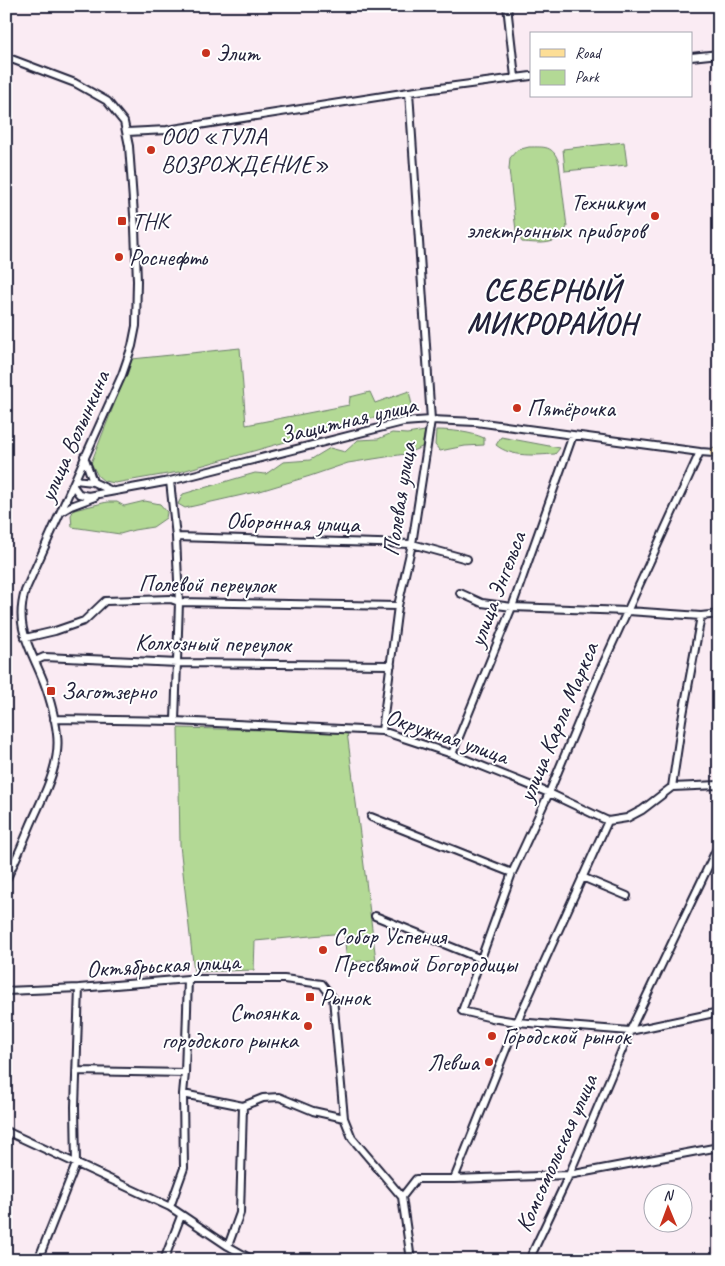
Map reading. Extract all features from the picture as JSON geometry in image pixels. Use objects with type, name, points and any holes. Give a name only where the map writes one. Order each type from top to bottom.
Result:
[{"type":"street","points":[[507,6],[515,77]]},
{"type":"street","points":[[692,57],[719,54]]},
{"type":"street","name":"улица Волынкина","points":[[6,57],[75,83],[107,101],[124,122],[127,132],[136,245],[136,326],[132,346],[122,375],[84,456],[61,513],[25,591],[21,605],[21,625],[34,661],[42,676],[58,734],[58,750],[55,765],[6,880]]},
{"type":"street","points":[[127,132],[167,130],[409,92],[530,76]]},
{"type":"street","name":"Полевая улица","points":[[382,730],[398,606],[412,544],[431,420],[409,92]]},
{"type":"street","name":"Защитная улица","points":[[113,491],[170,481],[331,442],[403,422],[431,420],[476,422],[700,452],[717,452]]},
{"type":"street","name":"улица Энгельса","points":[[452,754],[512,607],[573,436]]},
{"type":"street","name":"улица Карла Маркса","points":[[518,1022],[462,1011],[512,873],[549,793],[598,673],[700,452]]},
{"type":"street","points":[[84,456],[93,482]]},
{"type":"street","points":[[170,481],[176,536],[179,602],[175,720]]},
{"type":"street","points":[[93,482],[113,491],[88,496],[79,494],[74,483],[93,482]]},
{"type":"street","points":[[61,513],[71,506],[113,491]]},
{"type":"street","name":"Оборонная улица","points":[[176,536],[412,544],[467,559]]},
{"type":"street","points":[[460,593],[482,603],[512,607],[628,611],[701,616],[719,614]]},
{"type":"street","name":"Полевой переулок","points":[[25,638],[56,631],[84,620],[105,601],[171,599],[179,602],[398,606]]},
{"type":"street","points":[[672,788],[701,616]]},
{"type":"street","name":"Колхозный переулок","points":[[34,661],[44,657],[178,663],[391,665]]},
{"type":"street","name":"Окружная улица","points":[[54,719],[175,720],[382,730],[452,754],[549,793],[608,821]]},
{"type":"street","points":[[454,1179],[518,1022],[608,821],[627,818],[642,810],[672,788],[719,786]]},
{"type":"street","points":[[370,817],[512,873]]},
{"type":"street","name":"Комсомольская улица","points":[[529,1260],[569,1175],[630,1031],[719,844]]},
{"type":"street","points":[[582,877],[627,896]]},
{"type":"street","points":[[375,916],[481,959]]},
{"type":"street","points":[[170,1207],[184,1168],[183,1094],[188,979]]},
{"type":"street","name":"Октябрьская улица","points":[[6,991],[79,988],[188,979],[284,979],[322,984],[333,998],[344,1118]]},
{"type":"street","points":[[38,1260],[76,1164],[75,1107],[79,988]]},
{"type":"street","points":[[518,1022],[630,1031],[719,1012]]},
{"type":"street","points":[[77,1070],[185,1073]]},
{"type":"street","points":[[183,1094],[243,1106],[263,1098],[279,1098],[313,1111],[344,1118],[352,1138],[402,1197],[411,1260]]},
{"type":"street","points":[[228,1246],[240,1213],[243,1106]]},
{"type":"street","points":[[6,1131],[170,1207],[228,1246],[253,1260]]},
{"type":"street","points":[[402,1197],[416,1179],[569,1175],[719,1147]]},
{"type":"street","points":[[164,1260],[182,1216]]},
{"type":"green space","points":[[624,142],[627,165],[565,171],[563,149]]},
{"type":"green space","points":[[529,147],[548,148],[557,157],[559,163],[567,227],[559,238],[554,241],[522,242],[516,231],[509,169],[510,158],[517,150]]},
{"type":"green space","points":[[240,348],[246,425],[349,405],[350,397],[370,392],[375,403],[409,391],[413,410],[367,419],[179,472],[115,483],[104,481],[98,476],[91,463],[132,359]]},
{"type":"green space","points":[[436,430],[473,434],[484,438],[484,445],[465,446],[440,451],[435,445]]},
{"type":"green space","points":[[425,431],[422,447],[405,454],[348,463],[260,491],[185,508],[178,504],[183,494],[255,473],[266,474],[283,462],[310,460],[330,448],[345,452],[358,440],[378,439],[392,433],[407,434]]},
{"type":"green space","points":[[501,437],[560,448],[555,454],[517,454],[496,445]]},
{"type":"green space","points":[[145,501],[160,504],[167,512],[166,518],[153,527],[120,534],[72,527],[71,515],[74,510],[107,502],[117,502],[124,506]]},
{"type":"green space","points":[[178,728],[347,732],[376,960],[347,962],[344,933],[255,941],[254,970],[194,972],[180,845]]},
{"type":"place","name":"Элит","points":[[206,53]]},
{"type":"place","name":"ООО «ТУЛА ВОЗРОЖДЕНИЕ»","points":[[151,150]]},
{"type":"place","name":"Техникум электронных приборов","points":[[655,216]]},
{"type":"place","name":"ТНК","points":[[122,221]]},
{"type":"place","name":"Роснефть","points":[[119,257]]},
{"type":"place","name":"Пятёрочка","points":[[517,408]]},
{"type":"place","name":"Заготзерно","points":[[51,691]]},
{"type":"place","name":"Собор Успения Пресвятой Богородицы","points":[[323,950]]},
{"type":"place","name":"Рынок","points":[[310,997]]},
{"type":"place","name":"Cтоянка городского рынка","points":[[308,1026]]},
{"type":"place","name":"Городской рынок","points":[[492,1036]]},
{"type":"place","name":"Левша","points":[[489,1062]]},
{"type":"district","name":"СЕВЕРНЫЙ МИКРОРАЙОН","points":[[552,307]]}]
